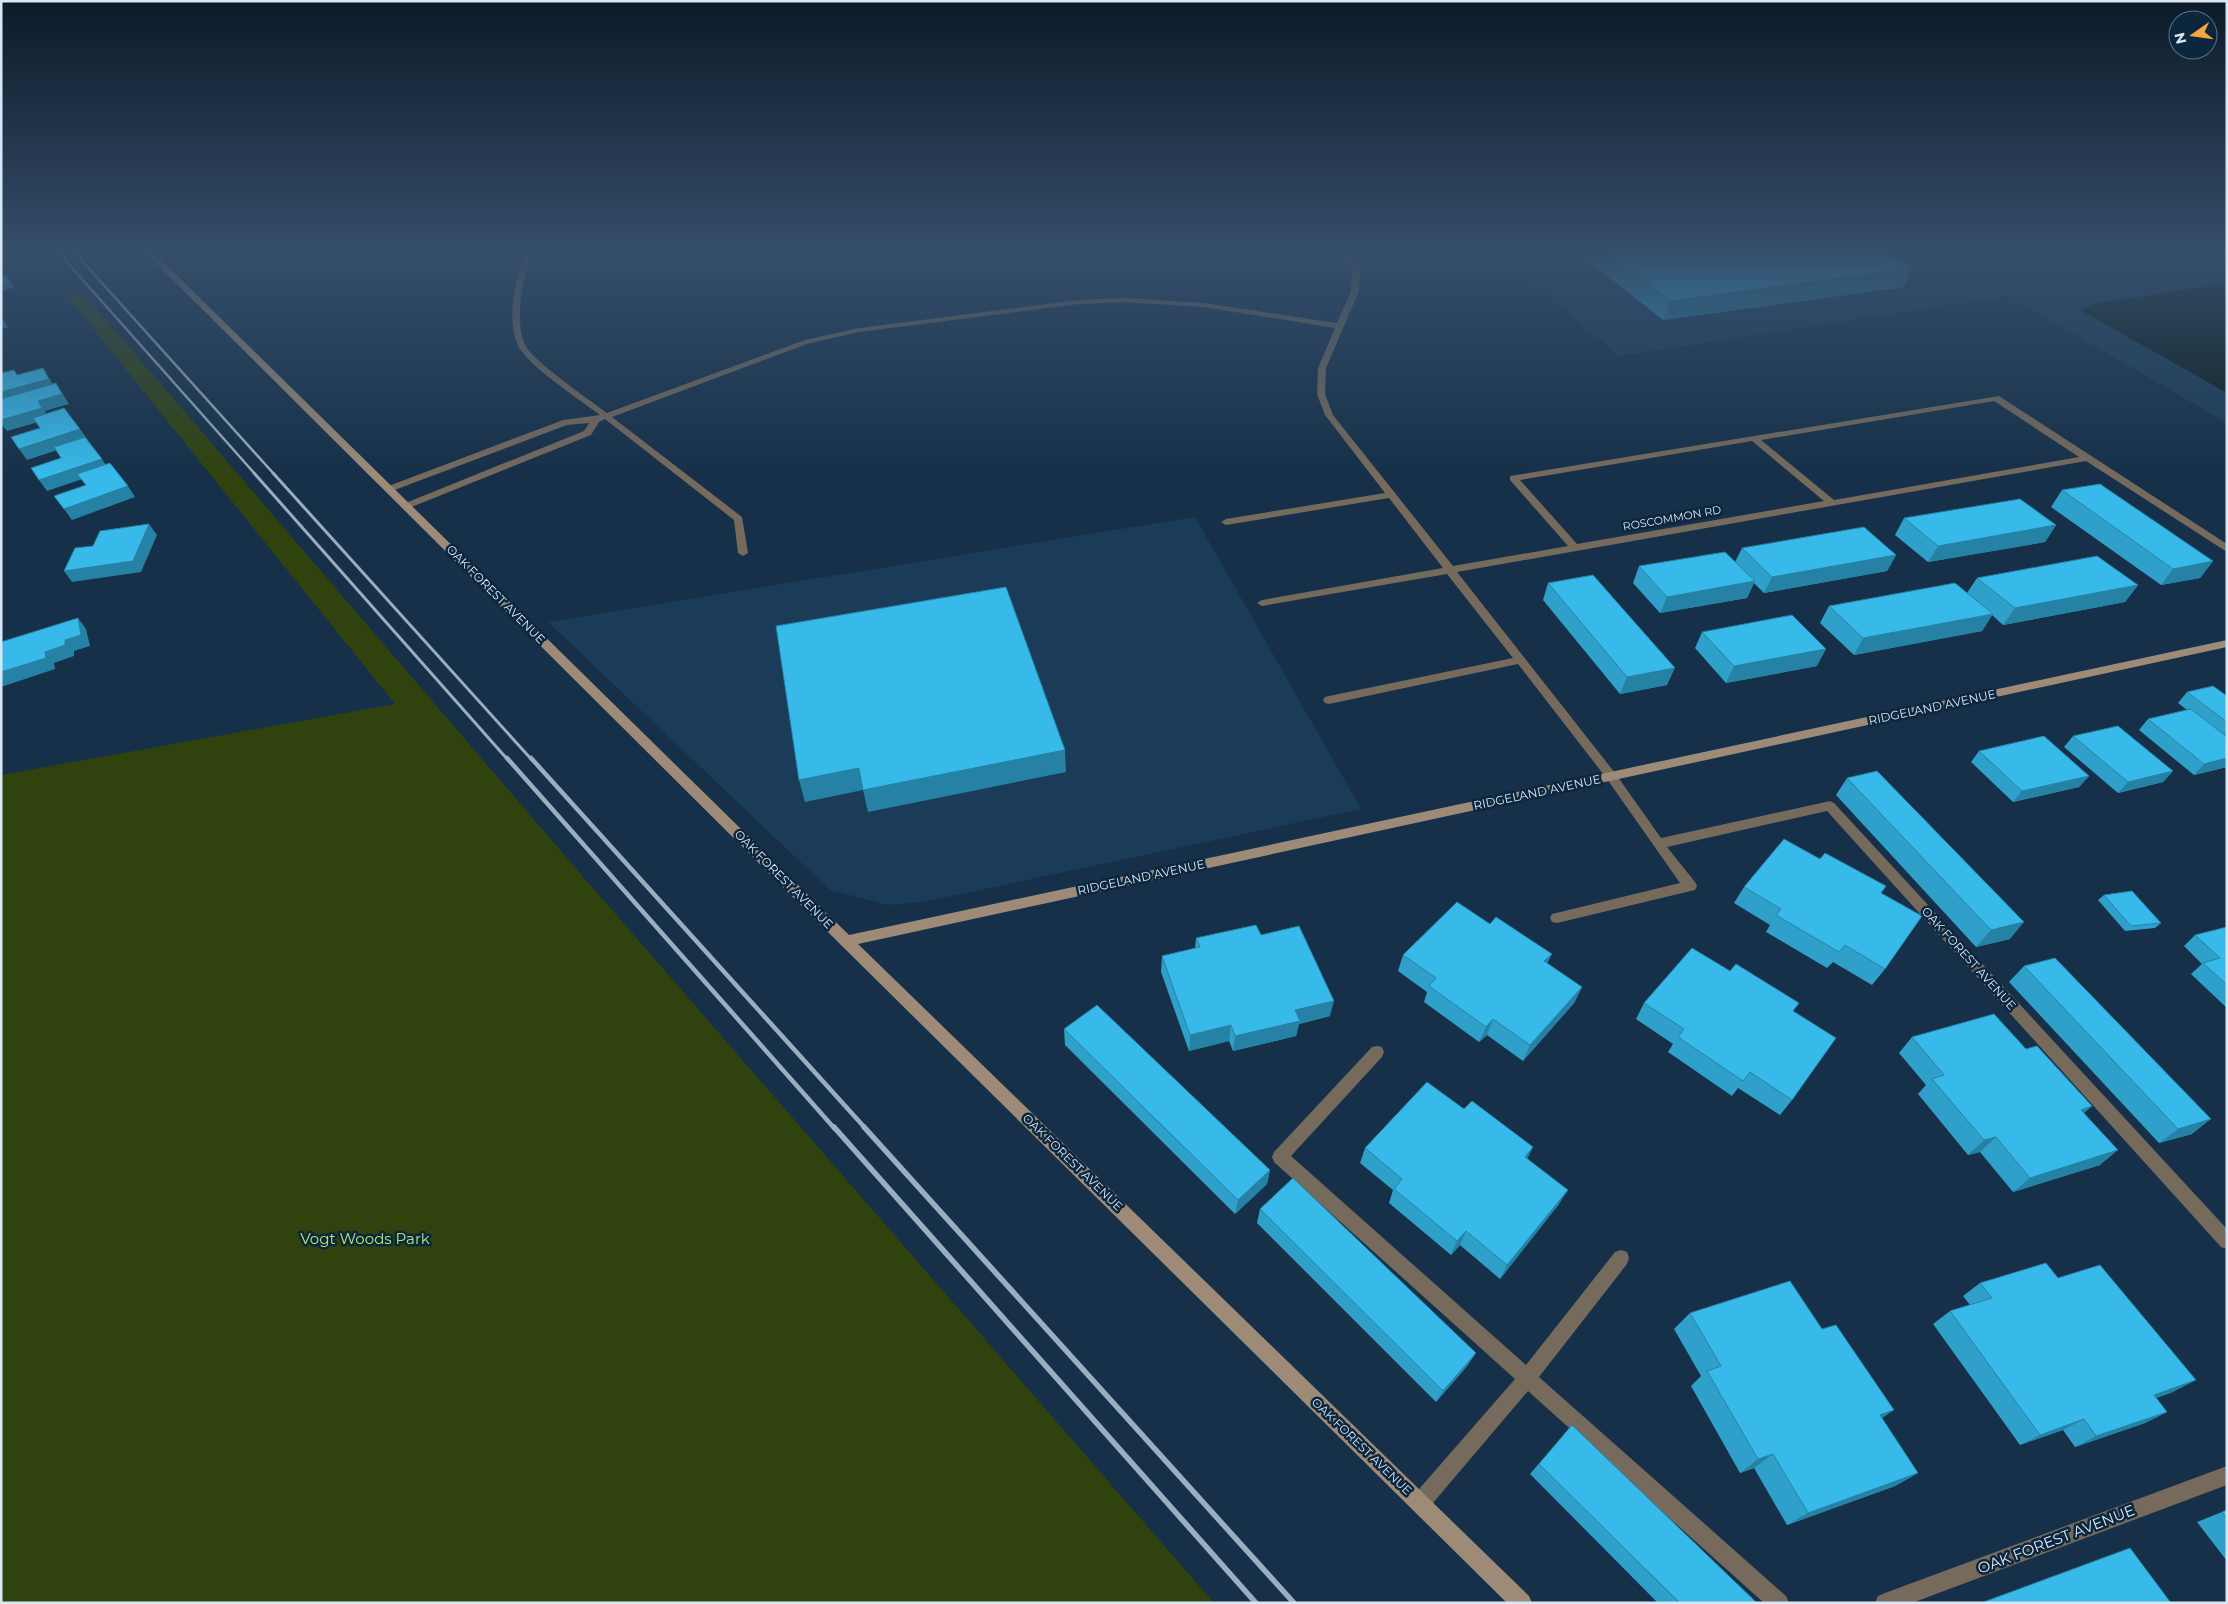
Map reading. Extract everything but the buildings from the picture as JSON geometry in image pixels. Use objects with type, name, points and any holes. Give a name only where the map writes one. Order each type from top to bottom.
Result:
[{"type":"street","name":"OAK FOREST AVENUE","points":[[225,327],[846,940],[1522,1603]]},
{"type":"street","points":[[516,327],[522,346],[535,361],[739,520],[744,553]]},
{"type":"street","points":[[390,489],[566,422],[595,420],[805,342],[859,330],[884,327]]},
{"type":"street","points":[[1340,327],[1322,368],[1322,394],[1329,415],[1611,776],[1690,886],[1557,918]]},
{"type":"street","points":[[1575,548],[1514,478],[1996,398],[2227,549]]},
{"type":"street","points":[[406,506],[588,433],[595,420]]},
{"type":"street","points":[[1754,438],[1832,503]]},
{"type":"street","name":"ROSCOMMON RD","points":[[1262,603],[2087,458]]},
{"type":"street","points":[[1226,522],[1392,495]]},
{"type":"street","name":"RIDGELAND AVENUE","points":[[846,940],[2227,643]]},
{"type":"street","points":[[1329,700],[1520,660]]},
{"type":"street","name":"OAK FOREST AVENUE","points":[[1658,844],[1830,806],[2227,1242]]},
{"type":"street","points":[[1377,1052],[1280,1157],[1779,1603]]},
{"type":"street","name":"OAK FOREST AVENUE","points":[[1420,1503],[1528,1378],[1621,1258]]},
{"type":"street","name":"OAK FOREST AVENUE","points":[[1885,1603],[2227,1475]]},
{"type":"shaded area","points":[[1585,327],[1808,327],[1619,356]]},
{"type":"shaded area","points":[[2062,327],[2227,327],[2227,423]]},
{"type":"shaded area","points":[[2110,327],[2227,327],[2227,393]]},
{"type":"shaded area","points":[[1195,517],[1361,809],[928,901],[888,905],[830,890],[548,622]]},
{"type":"green space","name":"Vogt Woods Park","points":[[92,327],[112,327],[560,850],[1214,1603],[1,1603],[1,775],[395,704]]},
{"type":"railway","points":[[124,327],[255,474]]},
{"type":"railway","points":[[141,327],[274,474]]},
{"type":"railway","points":[[254,473],[508,760]]},
{"type":"railway","points":[[273,473],[532,760]]},
{"type":"railway","points":[[507,758],[835,1129]]},
{"type":"railway","points":[[531,758],[866,1129]]},
{"type":"railway","points":[[834,1127],[1256,1603]]},
{"type":"railway","points":[[864,1127],[1294,1603]]}]
